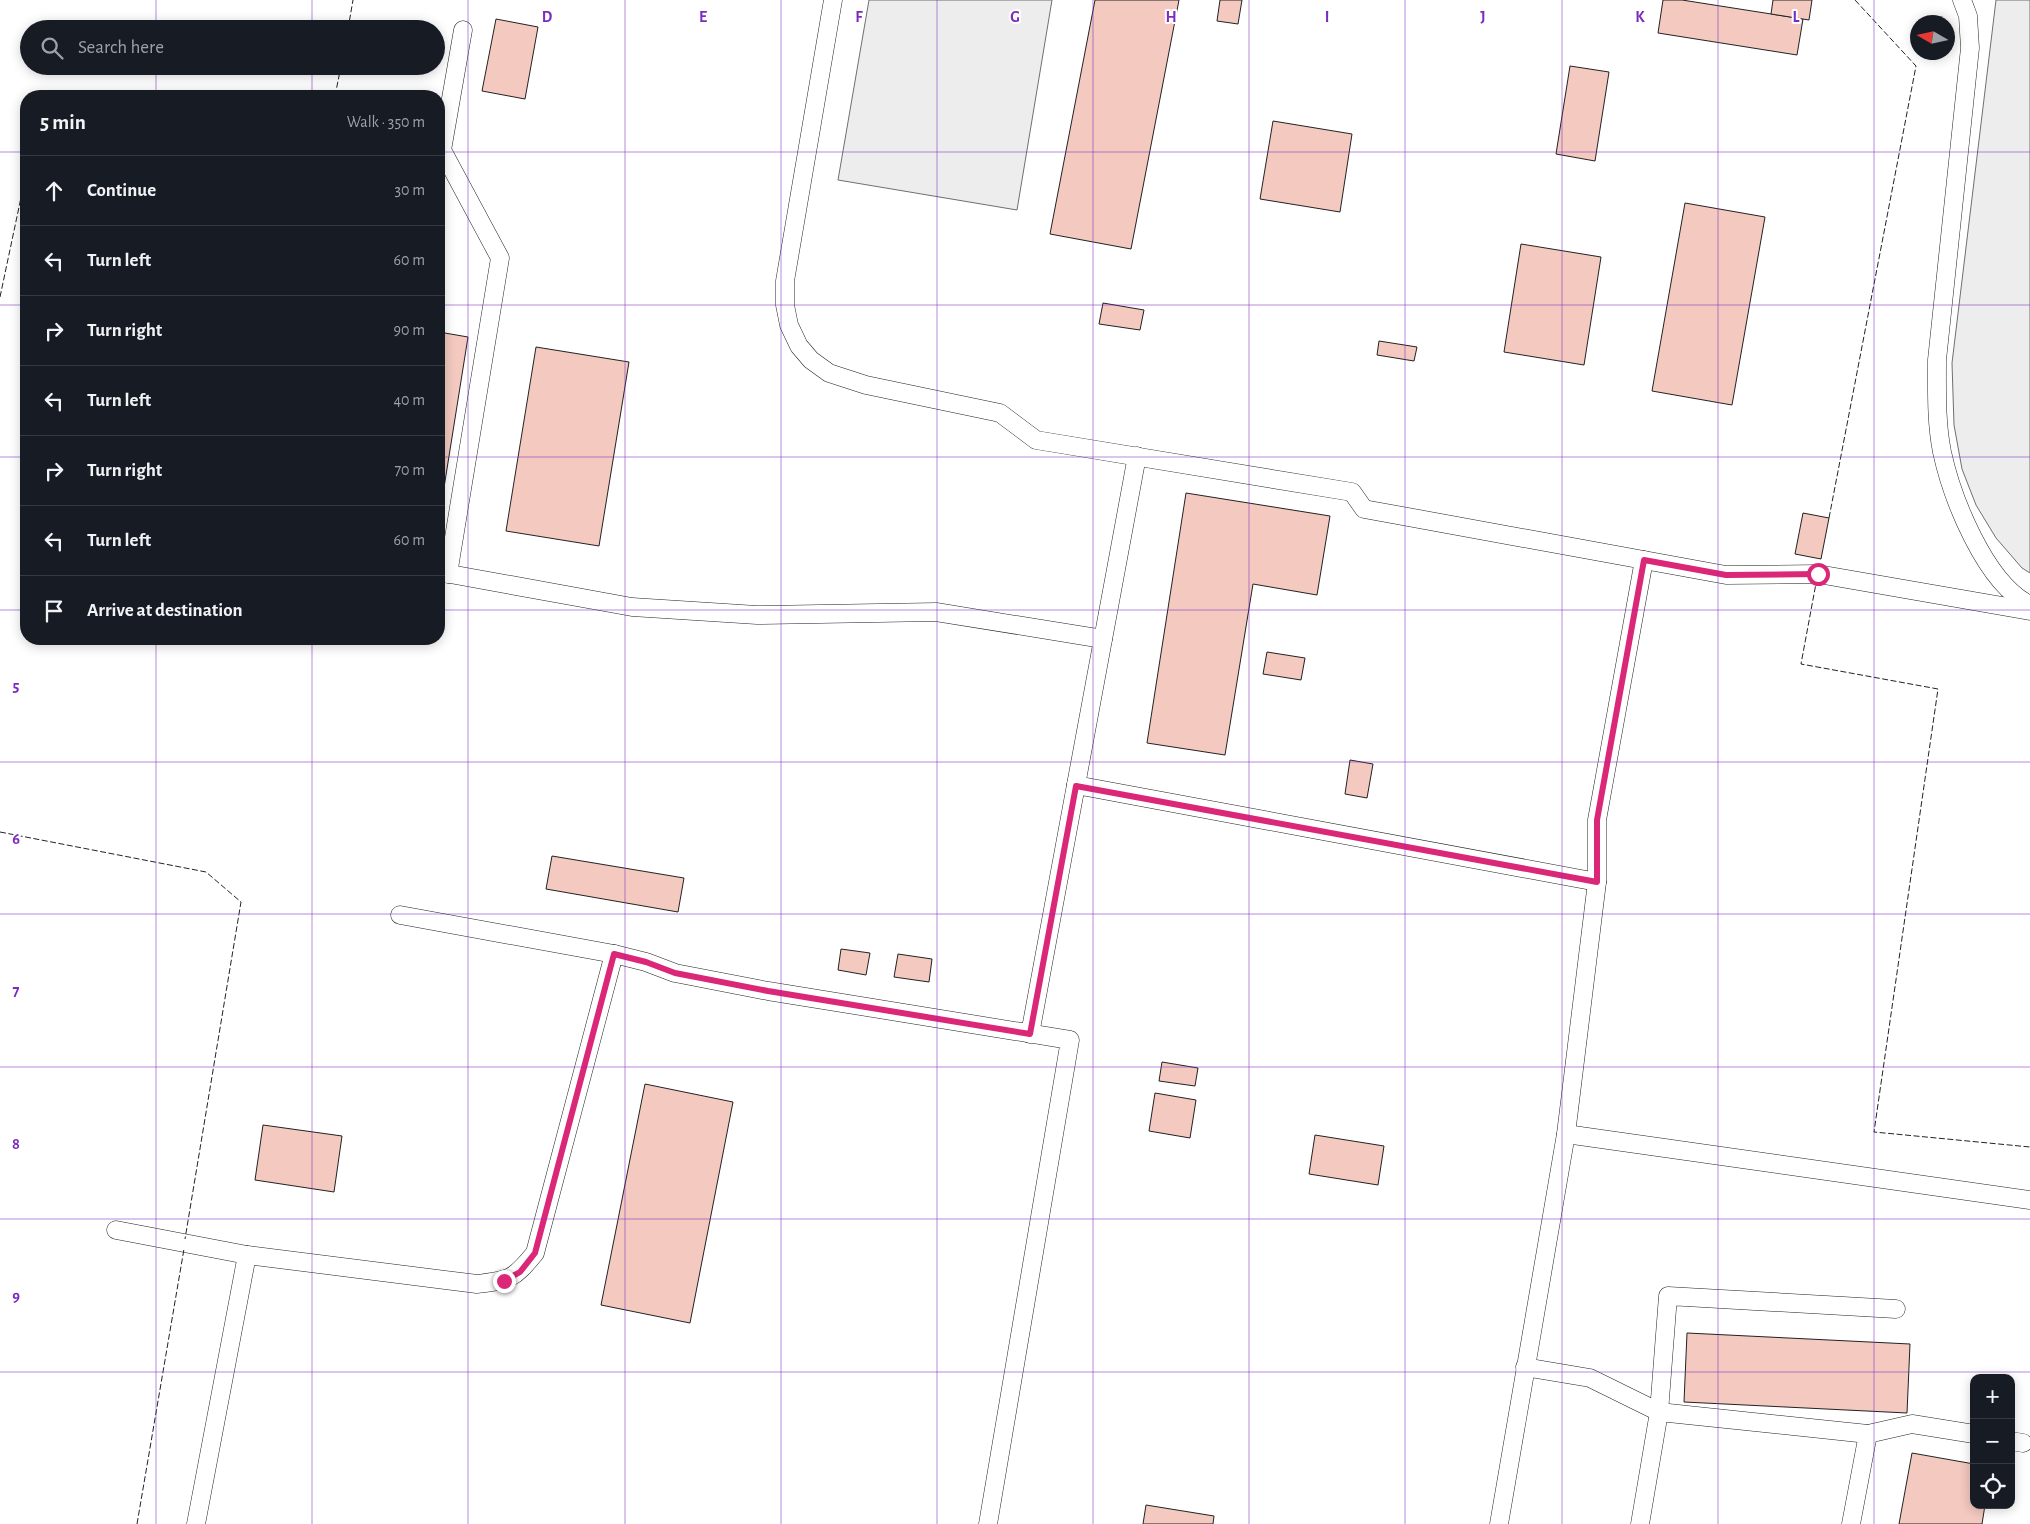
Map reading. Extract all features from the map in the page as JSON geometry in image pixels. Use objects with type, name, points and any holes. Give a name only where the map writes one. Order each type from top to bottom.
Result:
[{"type":"lane","points":[[833,0],[785,280],[785,305],[789,325],[799,346],[811,360],[829,373],[866,385],[1000,412],[1036,440],[1352,492],[1364,509],[1726,575],[1818,574],[2030,611]]},
{"type":"lane","points":[[1962,0],[1968,16],[1970,48],[1936,360],[1937,410],[1942,451],[1954,492],[1967,525],[1984,557],[2002,582],[2023,602],[2030,605]]},
{"type":"lane","points":[[445,133],[463,30]]},
{"type":"lane","points":[[445,156],[500,258],[445,567]]},
{"type":"lane","points":[[1030,1034],[1137,456]]},
{"type":"lane","points":[[1499,1524],[1566,1134],[1597,882],[1597,820],[1644,560]]},
{"type":"lane","points":[[445,573],[632,607],[757,615],[936,612],[1103,639]]},
{"type":"lane","points":[[1076,786],[1597,882]]},
{"type":"lane","points":[[400,915],[614,954],[646,962],[675,973],[768,991],[1070,1040],[988,1524]]},
{"type":"lane","points":[[116,1230],[248,1255],[477,1284],[504,1281],[520,1272],[535,1253],[614,954]]},
{"type":"lane","points":[[1566,1134],[2030,1200]]},
{"type":"lane","points":[[196,1524],[248,1255]]},
{"type":"lane","points":[[1640,1524],[1659,1412],[1668,1296],[1896,1309]]},
{"type":"lane","points":[[1526,1367],[1590,1378],[1659,1412],[1868,1434],[1912,1424],[1970,1433]]},
{"type":"lane","points":[[1851,1524],[1868,1434]]},
{"type":"shaded area","points":[[869,0],[1052,0],[1017,210],[838,180]]},
{"type":"shaded area","points":[[1996,0],[2030,0],[2030,573],[2022,568],[1996,538],[1976,505],[1962,469],[1954,425],[1952,363]]},
{"type":"building","points":[[1095,0],[1179,0],[1131,249],[1050,234]]},
{"type":"building","points":[[1220,0],[1242,0],[1238,24],[1217,21]]},
{"type":"building","points":[[1663,0],[1682,0],[1803,19],[1797,55],[1658,33]]},
{"type":"building","points":[[1773,0],[1812,0],[1809,20],[1771,14]]},
{"type":"building","points":[[496,19],[538,27],[525,99],[482,91]]},
{"type":"building","points":[[1570,66],[1609,72],[1595,161],[1556,154]]},
{"type":"building","points":[[1273,121],[1352,134],[1340,212],[1260,199]]},
{"type":"building","points":[[1685,203],[1765,217],[1732,405],[1652,391]]},
{"type":"building","points":[[1521,244],[1601,257],[1584,365],[1504,352]]},
{"type":"building","points":[[1103,303],[1144,310],[1140,330],[1099,324]]},
{"type":"building","points":[[445,333],[468,337],[445,481]]},
{"type":"building","points":[[1379,341],[1417,347],[1414,361],[1377,355]]},
{"type":"building","points":[[536,347],[629,362],[599,546],[506,531]]},
{"type":"building","points":[[1186,493],[1330,516],[1317,595],[1253,584],[1225,755],[1147,743]]},
{"type":"building","points":[[1803,513],[1829,518],[1821,559],[1795,554]]},
{"type":"building","points":[[1267,652],[1305,658],[1301,680],[1263,674]]},
{"type":"building","points":[[1350,760],[1373,764],[1367,798],[1345,794]]},
{"type":"building","points":[[552,856],[684,878],[678,912],[546,889]]},
{"type":"building","points":[[841,949],[870,953],[866,975],[838,970]]},
{"type":"building","points":[[898,954],[932,959],[929,982],[894,977]]},
{"type":"building","points":[[1162,1062],[1198,1068],[1195,1086],[1159,1081]]},
{"type":"building","points":[[645,1084],[733,1102],[690,1323],[601,1305]]},
{"type":"building","points":[[1155,1093],[1196,1100],[1190,1138],[1149,1131]]},
{"type":"building","points":[[263,1125],[342,1136],[334,1192],[255,1180]]},
{"type":"building","points":[[1315,1135],[1384,1146],[1378,1185],[1309,1174]]},
{"type":"building","points":[[1687,1333],[1910,1344],[1907,1413],[1684,1402]]},
{"type":"building","points":[[1912,1453],[1970,1463],[1970,1509],[1984,1509],[1982,1524],[1899,1524]]},
{"type":"building","points":[[1146,1505],[1214,1516],[1213,1524],[1143,1524]]},
{"type":"fence","points":[[350,20],[353,0]]},
{"type":"fence","points":[[1829,518],[1916,66],[1855,0]]},
{"type":"fence","points":[[336,90],[339,75]]},
{"type":"fence","points":[[0,297],[20,202]]},
{"type":"fence","points":[[1817,578],[1801,664],[1938,689],[1874,1132],[2030,1147]]},
{"type":"fence","points":[[0,832],[206,872],[241,902],[185,1239]]},
{"type":"fence","points":[[137,1524],[184,1249]]},
{"type":"route","points":[[504,1281],[520,1272],[535,1253],[614,954],[646,962],[675,973],[768,991],[1030,1034],[1076,786],[1597,882],[1597,820],[1644,560],[1726,575],[1818,574]]}]
